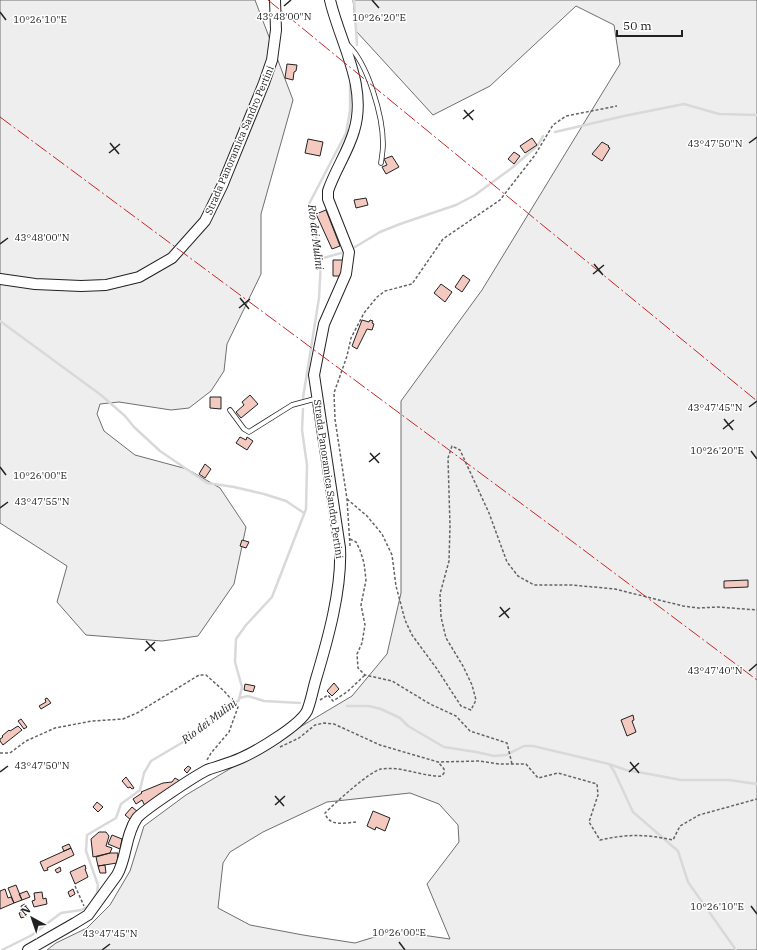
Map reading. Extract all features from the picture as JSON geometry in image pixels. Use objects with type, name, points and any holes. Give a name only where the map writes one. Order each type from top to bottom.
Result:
[{"type":"street","name":"Strada Panoramica Sandro Pertini","points":[[0,279],[35,284],[81,286],[106,285],[139,277],[172,258],[205,221],[222,186],[264,83],[272,60],[276,30],[275,0]]},
{"type":"street","name":"Strada Panoramica Sandro Pertini","points":[[28,950],[88,915],[121,868],[125,847],[137,818],[206,771],[240,759],[273,740],[296,723],[308,707],[324,650],[339,583],[341,564],[340,548],[314,375],[324,324],[346,274],[349,252],[328,199],[328,191],[332,179],[354,133],[357,121],[358,96],[354,76],[330,0]]},
{"type":"lane","points":[[343,41],[355,52],[367,76],[377,104],[383,144],[381,162]]},
{"type":"lane","points":[[230,410],[244,429],[249,432],[292,405],[318,398]]},
{"type":"path","points":[[350,549],[347,499],[335,419],[334,393],[347,356],[351,338],[364,313],[377,297],[385,291],[412,284],[443,239],[500,200],[535,155],[552,125],[566,116],[617,106]]},
{"type":"path","points":[[347,499],[367,516],[382,534],[392,555],[396,586],[405,620],[412,635],[461,706],[471,710],[476,700],[472,685],[463,666],[446,638],[440,617],[440,594],[449,561],[450,526],[448,458],[452,446],[460,450],[489,513],[507,562],[518,576],[534,585],[572,585],[616,589],[683,606],[757,610]]},
{"type":"path","points":[[350,538],[356,542],[364,563],[366,580],[361,605],[365,625],[362,643],[357,654],[358,668],[365,675],[392,681],[430,704],[456,716],[470,731],[507,744],[512,764]]},
{"type":"path","points":[[0,754],[10,753],[26,741],[55,728],[123,719],[137,714],[199,675],[206,675],[224,691],[238,707],[229,732],[211,753],[205,765],[206,771]]},
{"type":"path","points":[[319,701],[328,695],[333,701],[347,692],[365,675]]},
{"type":"path","points":[[276,750],[298,738],[314,725],[334,724],[380,745],[438,762],[526,764],[538,778],[558,773],[597,784],[598,795],[589,822],[600,840],[620,836],[646,835],[673,840],[680,826],[699,815],[757,799]]},
{"type":"path","points":[[356,822],[331,822],[326,819],[325,813],[367,776],[380,769],[413,771],[438,776],[444,773],[444,769],[438,762]]},
{"type":"path","points":[[75,886],[81,899]]},
{"type":"shaded area","points":[[0,0],[255,0],[293,100],[261,214],[261,274],[227,344],[224,371],[211,391],[189,408],[171,410],[119,402],[100,404],[97,414],[104,431],[135,455],[187,469],[220,488],[246,527],[234,584],[198,636],[162,641],[86,635],[57,602],[67,566],[0,523]]},
{"type":"shaded area","points":[[353,0],[757,0],[757,950],[47,950],[56,943],[87,928],[110,905],[130,871],[144,826],[186,795],[352,696],[387,654],[401,593],[401,401],[482,290],[620,64],[614,25],[576,6],[490,86],[433,115],[356,31]],"holes":[[[410,793],[439,804],[458,825],[459,842],[427,884],[450,939],[394,931],[355,943],[250,925],[218,908],[223,863],[230,852],[263,832],[327,802]]]},
{"type":"building","points":[[287,64],[297,65],[293,80],[285,78]]},
{"type":"building","points":[[532,138],[537,145],[525,153],[520,146]]},
{"type":"building","points":[[308,139],[323,142],[320,156],[305,153]]},
{"type":"building","points":[[602,142],[610,148],[602,161],[592,154]]},
{"type":"building","points":[[514,152],[520,156],[514,164],[508,159]]},
{"type":"building","points":[[392,156],[399,167],[386,174],[382,167],[387,165],[384,159]]},
{"type":"building","points":[[366,198],[368,205],[356,208],[354,200]]},
{"type":"building","points":[[326,210],[340,246],[332,249],[316,214]]},
{"type":"building","points":[[333,260],[344,260],[344,276],[333,276]]},
{"type":"building","points":[[463,275],[470,280],[462,292],[455,287]]},
{"type":"building","points":[[441,284],[452,292],[445,302],[434,293]]},
{"type":"building","points":[[362,320],[369,322],[370,320],[373,321],[372,323],[374,324],[372,330],[367,329],[357,349],[352,346]]},
{"type":"building","points":[[250,395],[258,404],[241,418],[236,412],[244,405],[242,402]]},
{"type":"building","points":[[210,397],[221,397],[221,409],[210,408]]},
{"type":"building","points":[[240,437],[246,440],[247,437],[253,441],[247,450],[236,443]]},
{"type":"building","points":[[205,464],[211,469],[205,478],[199,474]]},
{"type":"building","points":[[242,540],[249,542],[246,548],[240,546]]},
{"type":"building","points":[[748,580],[748,587],[724,588],[724,581]]},
{"type":"building","points":[[334,683],[339,689],[332,696],[327,691]]},
{"type":"building","points":[[245,684],[255,686],[253,692],[244,690]]},
{"type":"building","points":[[47,698],[51,703],[41,709],[39,706],[46,702],[45,699]]},
{"type":"building","points":[[633,715],[634,720],[632,721],[636,732],[627,736],[621,720]]},
{"type":"building","points":[[21,719],[27,727],[24,729],[18,721]]},
{"type":"building","points":[[18,726],[22,730],[3,745],[0,741],[3,737],[2,736],[9,730],[10,731]]},
{"type":"building","points":[[188,766],[191,768],[187,773],[184,770]]},
{"type":"building","points":[[126,777],[134,788],[128,788],[122,781]]},
{"type":"building","points":[[175,778],[180,781],[145,806],[142,800],[136,804],[133,799],[142,793],[141,792],[163,783],[172,782]]},
{"type":"building","points":[[97,802],[103,807],[98,812],[93,807]]},
{"type":"building","points":[[132,807],[138,812],[131,820],[125,815]]},
{"type":"building","points":[[373,811],[390,818],[385,831],[376,827],[375,830],[367,826]]},
{"type":"building","points":[[99,832],[106,832],[109,836],[106,846],[112,848],[110,853],[93,857],[91,839]]},
{"type":"building","points":[[112,835],[122,839],[120,849],[108,844]]},
{"type":"building","points":[[69,844],[71,848],[64,851],[62,847]]},
{"type":"building","points":[[71,848],[74,855],[47,868],[48,870],[44,871],[40,862]]},
{"type":"building","points":[[110,853],[118,853],[117,863],[98,866],[96,857]]},
{"type":"building","points":[[85,865],[88,877],[75,884],[70,872]]},
{"type":"building","points":[[105,865],[106,873],[100,873],[98,866]]},
{"type":"building","points":[[60,867],[61,871],[57,873],[55,870]]},
{"type":"building","points":[[16,885],[22,900],[14,903],[8,888]]},
{"type":"building","points":[[5,889],[8,898],[11,897],[14,903],[0,909],[0,891]]},
{"type":"building","points":[[73,889],[75,894],[70,897],[68,892]]},
{"type":"building","points":[[27,891],[30,897],[22,900],[19,894]]},
{"type":"building","points":[[42,892],[43,899],[46,898],[47,904],[34,907],[32,901],[35,900],[34,893]]},
{"type":"building","points":[[25,904],[27,909],[22,910],[21,906]]},
{"type":"building","points":[[25,911],[27,916],[21,918],[19,913]]},
{"type":"waterway","name":"Rio dei Mulini","points":[[354,0],[357,45]]},
{"type":"waterway","name":"Rio dei Mulini","points":[[303,398],[319,298],[321,261],[309,204],[346,133],[350,111],[350,85]]},
{"type":"waterway","points":[[555,132],[684,104],[719,114],[757,115]]},
{"type":"waterway","points":[[355,247],[380,232],[456,205],[475,195],[513,167],[538,145],[543,136]]},
{"type":"waterway","points":[[320,259],[341,253]]},
{"type":"waterway","points":[[0,321],[101,395],[125,416],[134,427],[160,451],[207,483],[264,494],[286,501],[304,513]]},
{"type":"waterway","name":"Rio dei Mulini","points":[[2,950],[32,935],[61,913],[81,910],[89,906],[97,893],[98,885],[86,851],[87,835],[116,818],[121,804],[140,790],[144,773],[151,761],[195,735],[239,700],[242,687],[235,662],[236,639],[246,625],[272,597],[306,509],[307,465],[302,430],[303,409]]},
{"type":"waterway","points":[[239,698],[248,696],[264,701],[300,703]]},
{"type":"waterway","points":[[347,706],[369,706],[381,709],[400,718],[408,726],[444,747],[494,756],[506,755],[524,746],[533,746],[609,764],[626,770],[681,780],[729,780],[757,784]]},
{"type":"waterway","points":[[609,764],[614,771],[633,812],[678,851],[688,882],[736,950]]},
{"type":"power","points":[[268,0],[757,401]]},
{"type":"power","points":[[0,117],[757,680]]}]
